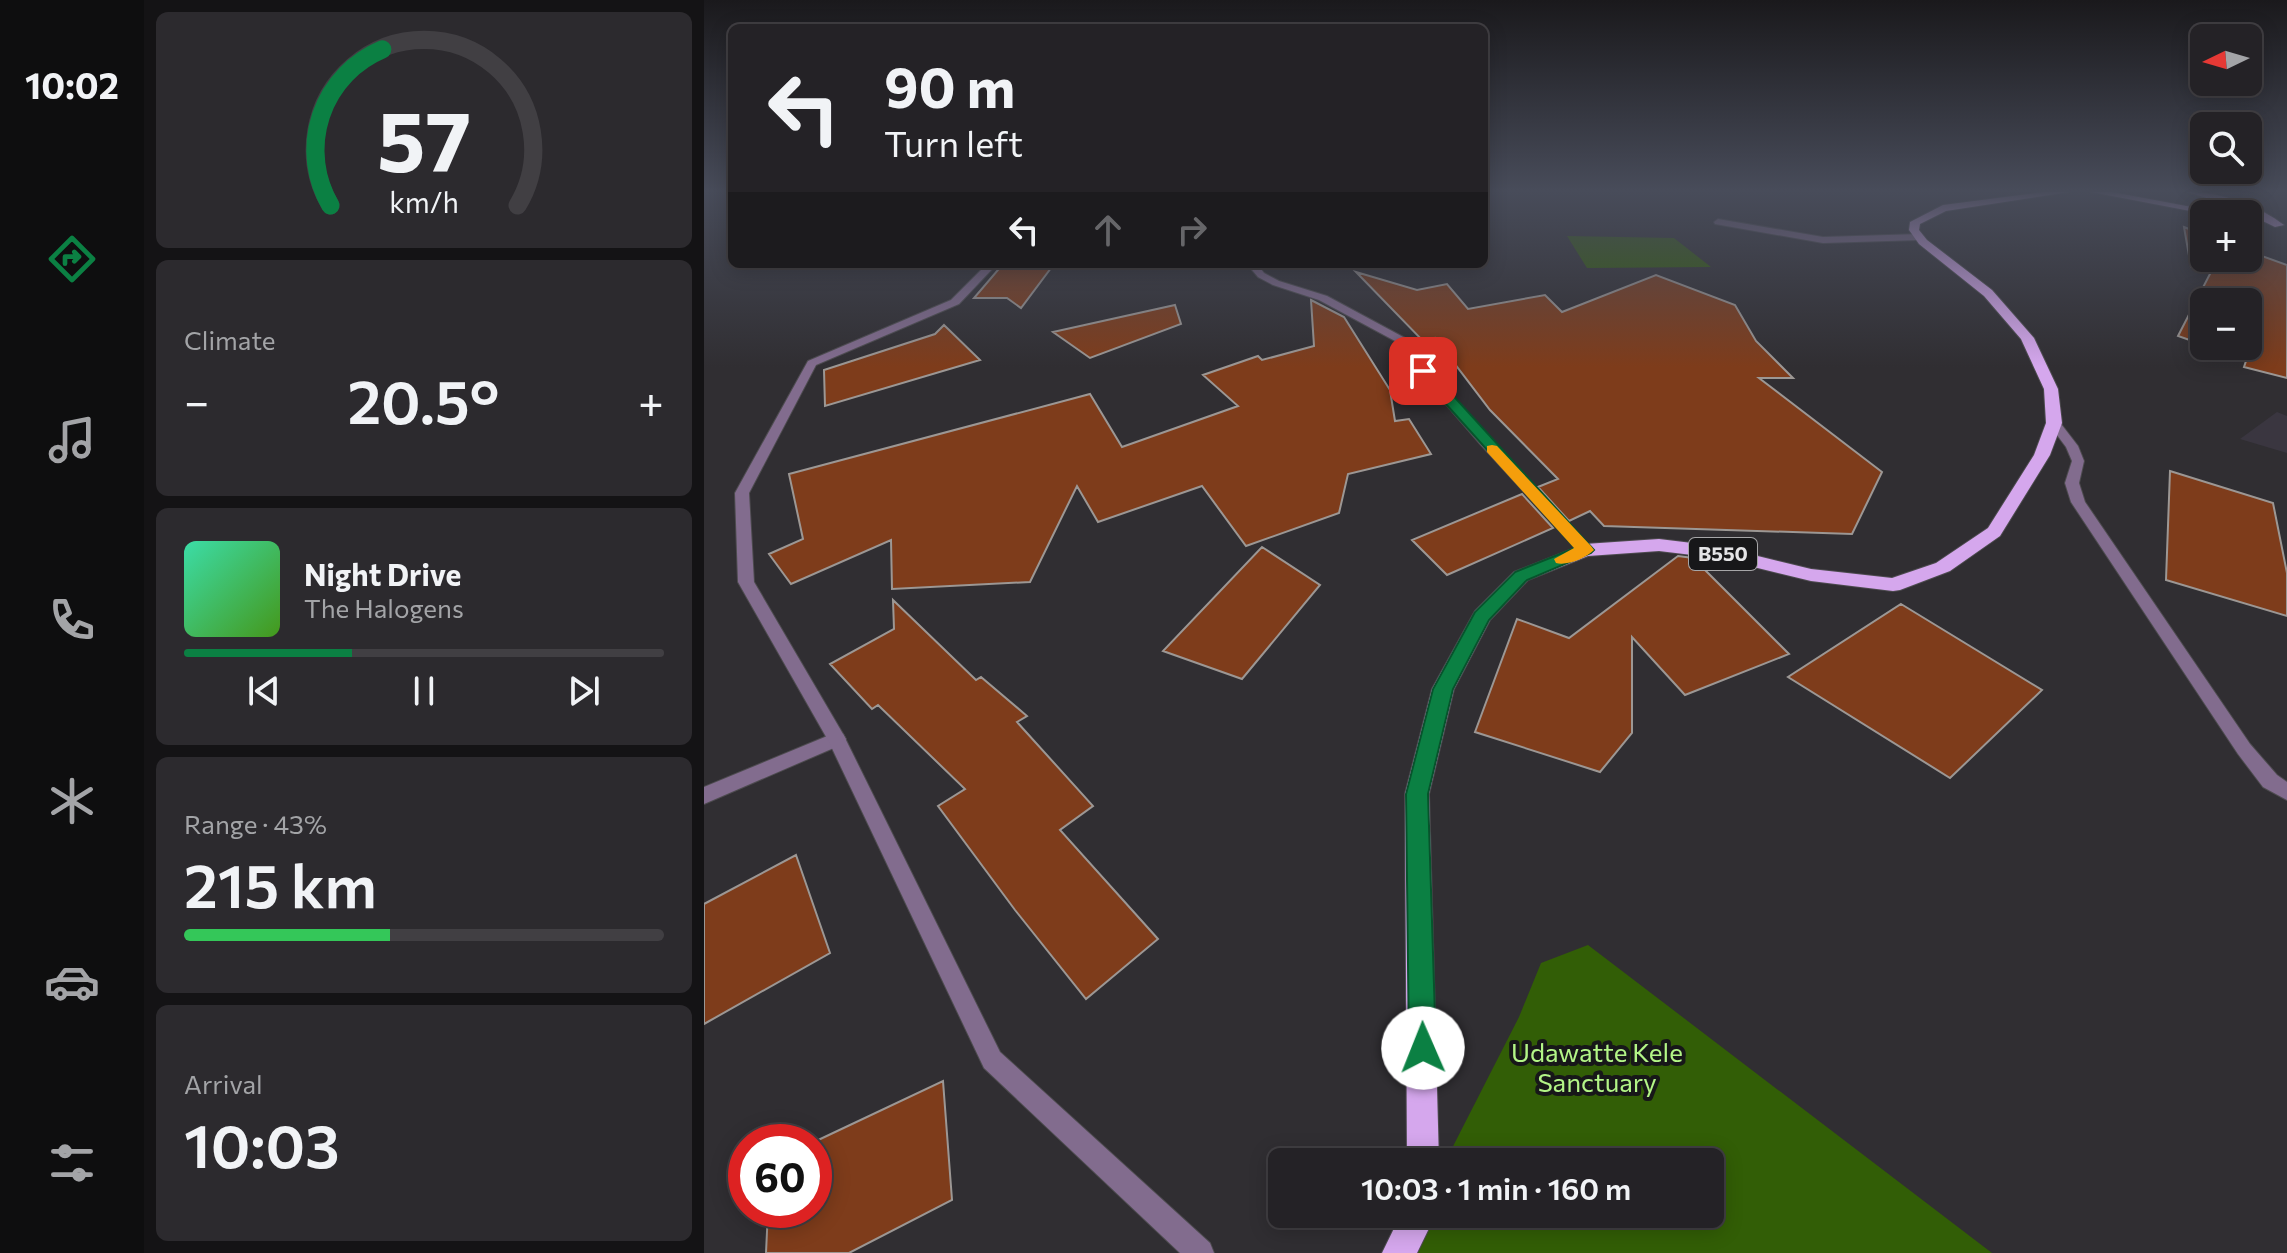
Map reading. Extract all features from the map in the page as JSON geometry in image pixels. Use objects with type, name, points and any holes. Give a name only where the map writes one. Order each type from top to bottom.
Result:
[{"type":"main road","points":[[1936,250],[1988,293],[2027,338],[2051,389],[2054,423]]},
{"type":"main road","name":"B550","points":[[1423,1148],[1417,794],[1443,689],[1482,616],[1521,576],[1585,550],[1673,547],[1717,552],[1811,575],[1893,585],[1943,567],[1994,532],[2042,455],[2054,423]]},
{"type":"main road","points":[[1399,1253],[1412,1228]]},
{"type":"street","points":[[988,268],[955,302],[812,363],[742,493],[746,582],[837,739],[992,1060],[1200,1253]]},
{"type":"street","points":[[1255,268],[1276,283],[1323,298],[1401,340],[1474,430],[1585,550]]},
{"type":"street","points":[[2054,423],[2072,446],[2078,461],[2072,483],[2078,502],[2244,749],[2270,781],[2287,792]]},
{"type":"street","points":[[704,796],[837,739]]},
{"type":"shaded area","points":[[2277,412],[2287,416],[2287,453],[2240,439]]},
{"type":"green space","points":[[1576,250],[1690,250],[1711,267],[1587,268]]},
{"type":"green space","name":"Udawatte Kele Sanctuary","points":[[1588,945],[1992,1253],[1399,1253],[1412,1228],[1724,1228],[1724,1148],[1452,1148],[1519,1017],[1541,963]]},
{"type":"building","points":[[2262,256],[2287,265],[2287,378],[2244,367],[2246,361],[2243,360],[2262,360],[2262,288],[2203,288],[2211,272],[2262,272]]},
{"type":"building","points":[[1000,268],[1051,268],[1021,308],[1007,298],[974,298]]},
{"type":"building","points":[[1356,272],[1417,290],[1447,284],[1468,309],[1545,295],[1562,312],[1656,275],[1735,305],[1756,341],[1793,378],[1759,378],[1882,472],[1852,534],[1604,526],[1590,511],[1569,521],[1538,487],[1558,479],[1490,410],[1435,338],[1423,341]]},
{"type":"building","points":[[1311,300],[1344,317],[1390,390],[1395,421],[1409,419],[1431,454],[1348,474],[1339,513],[1246,546],[1202,486],[1098,522],[1077,486],[1030,582],[892,589],[891,540],[791,584],[769,554],[803,539],[789,474],[1090,394],[1122,447],[1238,406],[1203,375],[1258,356],[1262,360],[1314,346]]},
{"type":"building","points":[[1175,305],[1181,324],[1090,358],[1053,332]]},
{"type":"building","points":[[2190,313],[2190,340],[2178,336]]},
{"type":"building","points":[[944,325],[980,360],[825,406],[824,370],[935,334]]},
{"type":"building","points":[[2170,471],[2273,503],[2287,573],[2287,616],[2166,580]]},
{"type":"building","points":[[1522,494],[1553,528],[1447,575],[1412,540]]},
{"type":"building","points":[[1262,547],[1320,585],[1242,679],[1163,651]]},
{"type":"building","points":[[1678,556],[1693,558],[1789,654],[1685,695],[1632,637],[1632,733],[1600,772],[1475,732],[1517,619],[1569,638]]},
{"type":"building","points":[[893,600],[976,680],[981,677],[1027,716],[1017,722],[1093,806],[1060,830],[1158,939],[1086,999],[938,806],[965,789],[878,705],[872,709],[830,664],[894,629]]},
{"type":"building","points":[[1901,604],[2042,690],[1950,778],[1788,677]]},
{"type":"building","points":[[796,855],[830,953],[704,1024],[704,904]]},
{"type":"building","points":[[943,1081],[952,1200],[849,1253],[766,1253],[767,1228],[832,1228],[832,1133]]},
{"type":"slow traffic","points":[[1492,449],[1585,550],[1562,559]]},
{"type":"route","points":[[1423,371],[1585,550],[1521,576],[1482,616],[1443,689],[1417,794],[1423,1048]]}]
